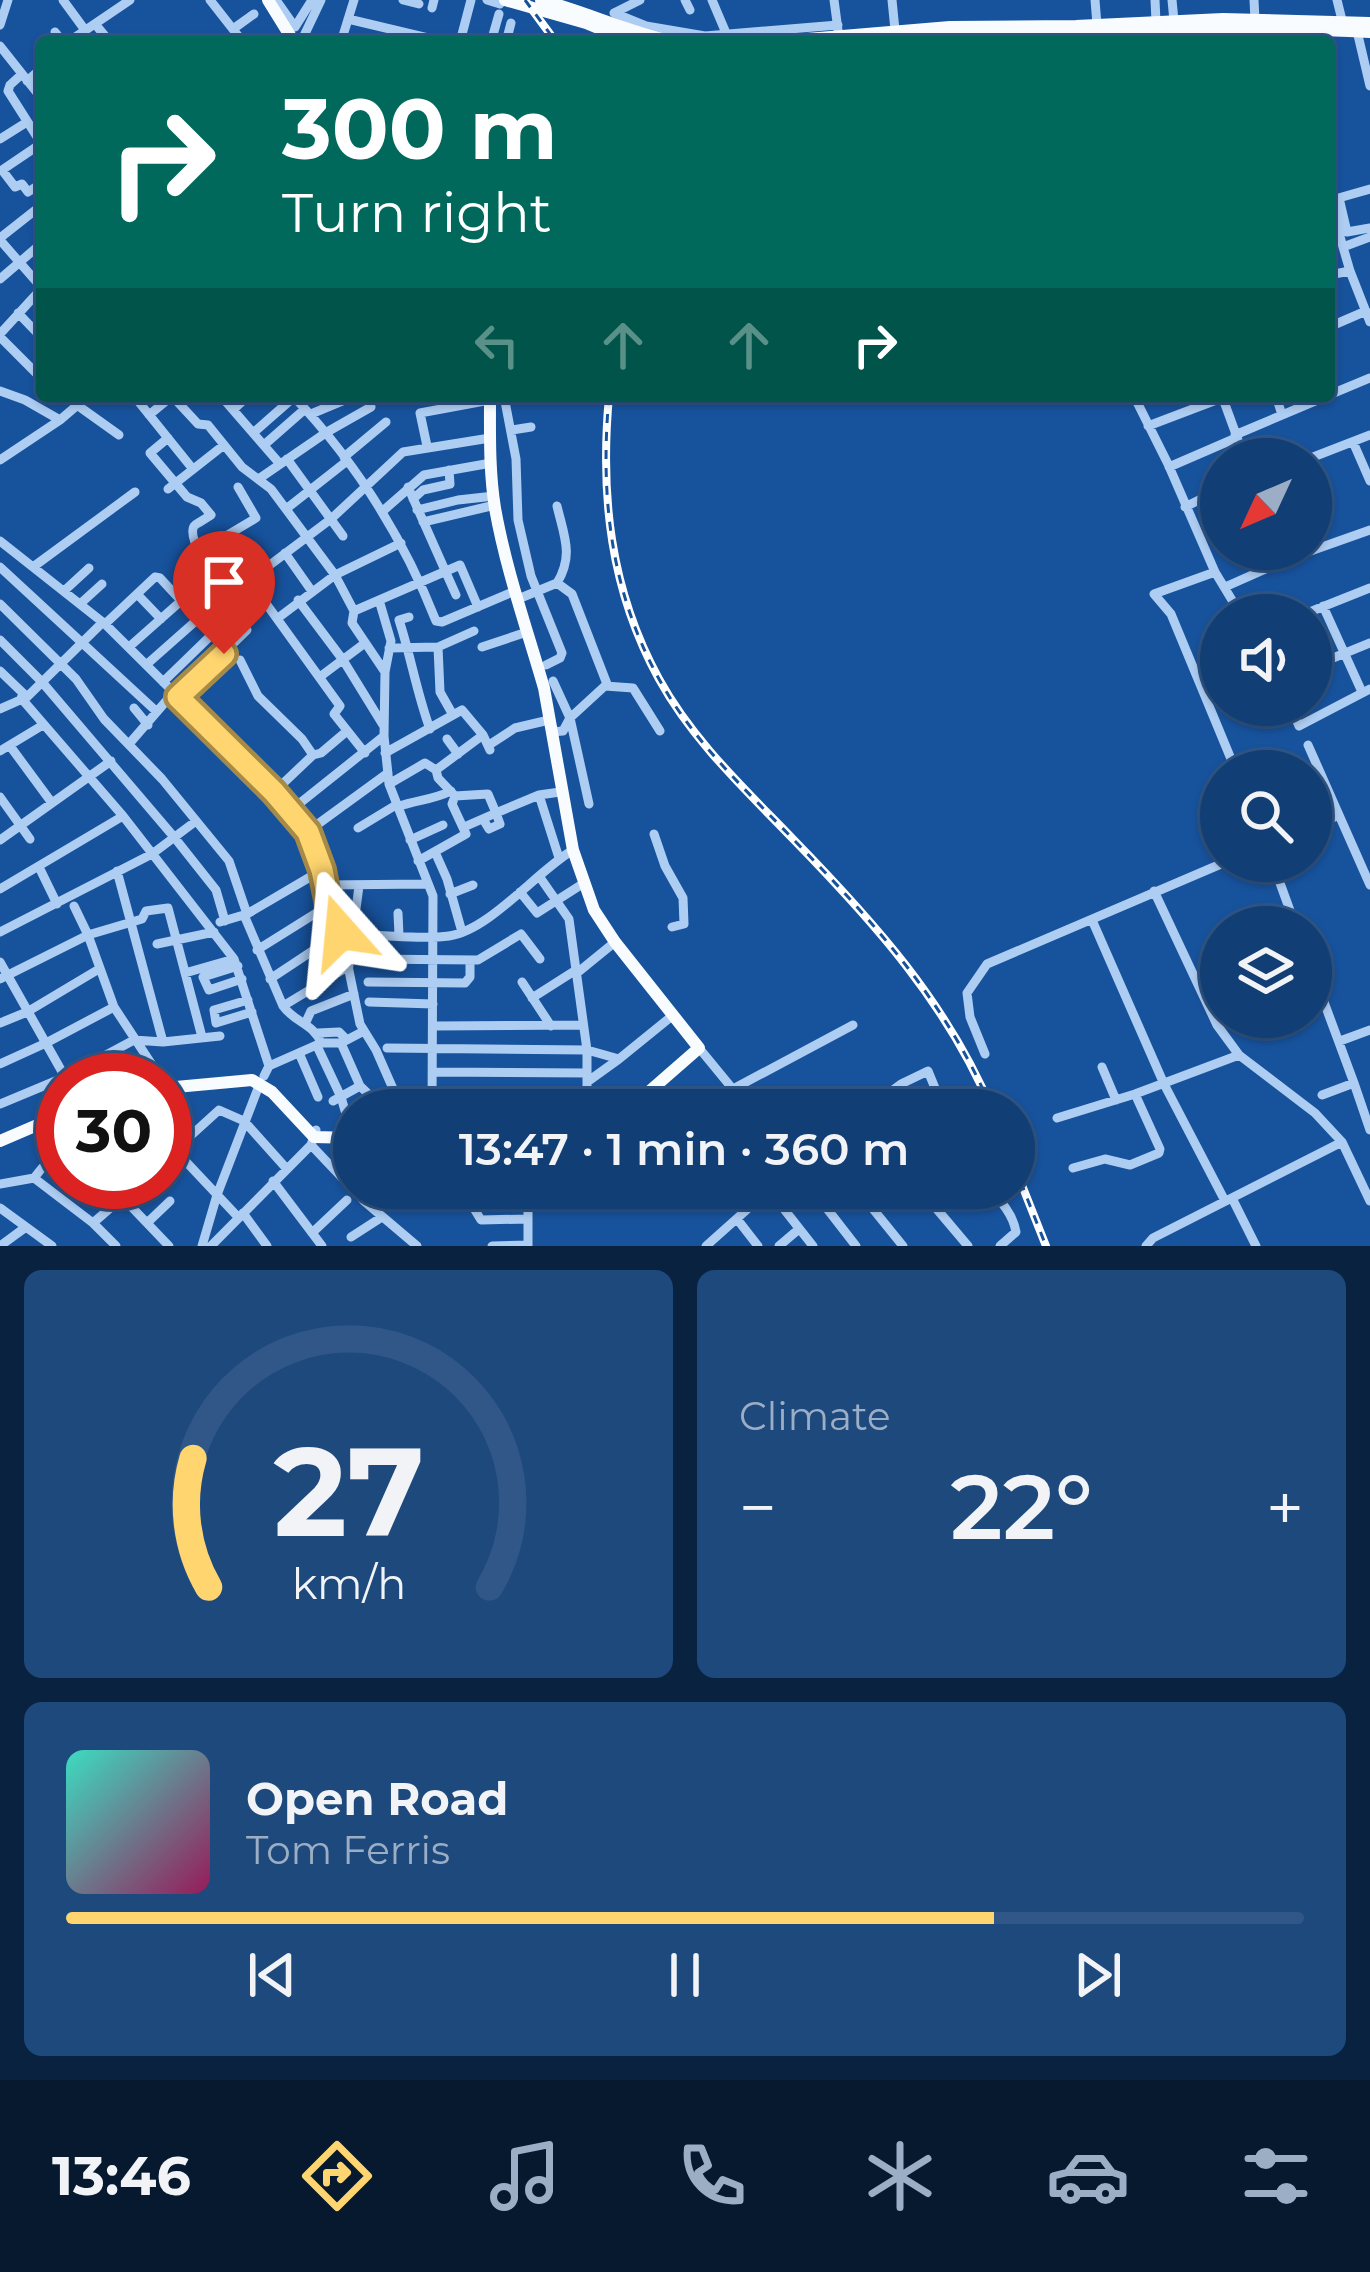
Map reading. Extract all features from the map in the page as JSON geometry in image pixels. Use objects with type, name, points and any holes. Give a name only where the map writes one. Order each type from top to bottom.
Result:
[{"type":"main road","points":[[272,0],[291,36]]},
{"type":"main road","points":[[541,0],[649,36]]},
{"type":"main road","points":[[501,6],[586,23],[617,36]]},
{"type":"main road","points":[[809,36],[1174,21],[1301,36],[1370,23]]},
{"type":"main road","points":[[1194,36],[1354,29]]},
{"type":"main road","points":[[972,36],[1004,31],[1051,36]]},
{"type":"main road","points":[[494,402],[490,438],[504,461],[494,501],[554,728],[560,792],[573,850],[594,910],[699,1048],[652,1089]]},
{"type":"main road","points":[[192,1082],[264,1075],[316,1137],[333,1137]]},
{"type":"main road","points":[[0,1138],[36,1123]]},
{"type":"street","points":[[0,26],[7,5],[19,0]]},
{"type":"street","points":[[63,0],[102,36]]},
{"type":"street","points":[[69,36],[130,0]]},
{"type":"street","points":[[210,0],[238,36]]},
{"type":"street","points":[[272,0],[295,27],[315,4]]},
{"type":"street","points":[[343,36],[354,0]]},
{"type":"street","points":[[462,36],[472,0]]},
{"type":"street","points":[[487,0],[501,6],[493,36]]},
{"type":"street","points":[[712,0],[726,33]]},
{"type":"street","points":[[705,36],[835,32],[834,0]]},
{"type":"street","points":[[892,0],[895,31]]},
{"type":"street","points":[[1095,0],[1097,25]]},
{"type":"street","points":[[1155,0],[1156,22]]},
{"type":"street","points":[[1172,0],[1174,21]]},
{"type":"street","points":[[1253,0],[1256,32]]},
{"type":"street","points":[[1337,0],[1354,29],[1370,86]]},
{"type":"street","points":[[640,23],[637,1],[614,13],[640,23],[686,36]]},
{"type":"street","points":[[400,3],[418,4]]},
{"type":"street","points":[[297,36],[315,4]]},
{"type":"street","points":[[233,29],[254,14]]},
{"type":"street","points":[[348,19],[397,36]]},
{"type":"street","points":[[508,36],[511,22]]},
{"type":"street","points":[[376,36],[379,26]]},
{"type":"street","points":[[0,72],[5,54]]},
{"type":"street","points":[[5,54],[36,91]]},
{"type":"street","points":[[36,71],[8,88],[36,135]]},
{"type":"street","points":[[0,112],[14,102]]},
{"type":"street","points":[[0,139],[27,122]]},
{"type":"street","points":[[36,147],[2,170],[15,187],[22,184],[28,192],[36,187]]},
{"type":"street","points":[[1335,198],[1370,190]]},
{"type":"street","points":[[1335,205],[1348,233],[1370,228]]},
{"type":"street","points":[[36,210],[0,239],[36,281]]},
{"type":"street","points":[[1335,326],[1368,317],[1338,242],[1370,237]]},
{"type":"street","points":[[0,278],[36,249]]},
{"type":"street","points":[[1335,274],[1350,271]]},
{"type":"street","points":[[36,295],[0,336],[36,373]]},
{"type":"street","points":[[19,313],[36,331]]},
{"type":"street","points":[[1335,393],[1370,378]]},
{"type":"street","points":[[0,391],[60,419]]},
{"type":"street","points":[[0,460],[81,402]]},
{"type":"street","points":[[139,402],[192,468]]},
{"type":"street","points":[[149,415],[165,402]]},
{"type":"street","points":[[178,402],[198,424],[208,425],[242,467],[271,489],[335,575],[354,611],[352,623],[385,671]]},
{"type":"street","points":[[226,402],[284,461],[344,536]]},
{"type":"street","points":[[233,410],[242,402]]},
{"type":"street","points":[[253,433],[287,402]]},
{"type":"street","points":[[298,402],[327,432],[383,510],[438,622],[557,584],[568,559],[557,506]]},
{"type":"street","points":[[264,445],[308,412],[338,402]]},
{"type":"street","points":[[427,446],[420,413],[472,402]]},
{"type":"street","points":[[498,402],[512,430],[504,461],[518,520],[537,592],[562,653],[546,665]]},
{"type":"street","points":[[1137,402],[1229,594]]},
{"type":"street","points":[[1148,426],[1211,402]]},
{"type":"street","points":[[1225,402],[1235,436]]},
{"type":"street","points":[[1278,402],[1282,415]]},
{"type":"street","points":[[1169,467],[1313,402]]},
{"type":"street","points":[[77,405],[119,435]]},
{"type":"street","points":[[260,478],[371,406]]},
{"type":"street","points":[[286,509],[386,422]]},
{"type":"street","points":[[512,430],[531,427]]},
{"type":"street","points":[[129,744],[157,712],[248,630],[223,599],[199,552],[193,527],[211,515],[201,503],[171,486],[150,453],[168,438]]},
{"type":"street","points":[[146,664],[223,599],[331,519],[403,452],[490,438]]},
{"type":"street","points":[[1332,451],[1361,441],[1370,481]]},
{"type":"street","points":[[171,486],[224,445]]},
{"type":"street","points":[[383,510],[424,475],[504,461]]},
{"type":"street","points":[[418,512],[422,491],[450,484],[449,470]]},
{"type":"street","points":[[199,552],[256,518],[238,487]]},
{"type":"street","points":[[408,488],[456,595]]},
{"type":"street","points":[[249,504],[271,489]]},
{"type":"street","points":[[33,567],[135,492]]},
{"type":"street","points":[[394,530],[418,512],[458,500],[494,501]]},
{"type":"street","points":[[1185,507],[1200,500]]},
{"type":"street","points":[[1332,541],[1370,530]]},
{"type":"street","points":[[0,541],[104,623],[274,792],[308,832],[341,932],[364,1031],[393,1089]]},
{"type":"street","points":[[278,618],[335,575],[401,543]]},
{"type":"street","points":[[285,553],[311,590]]},
{"type":"street","points":[[354,611],[463,566],[478,607]]},
{"type":"street","points":[[0,567],[157,712]]},
{"type":"street","points":[[64,591],[89,568]]},
{"type":"street","points":[[1225,586],[1256,570]]},
{"type":"street","points":[[1215,572],[1154,594],[1171,614],[1227,750]]},
{"type":"street","points":[[2,705],[24,697],[42,682],[152,579],[158,577],[198,619]]},
{"type":"street","points":[[249,580],[340,706],[332,712],[364,753]]},
{"type":"street","points":[[80,604],[102,584]]},
{"type":"street","points":[[554,728],[607,680],[572,593],[557,584]]},
{"type":"street","points":[[1332,603],[1370,588]]},
{"type":"street","points":[[137,594],[161,620]]},
{"type":"street","points":[[379,600],[391,640],[385,671],[388,778],[433,896],[433,1089]]},
{"type":"street","points":[[102,662],[181,601]]},
{"type":"street","points":[[298,601],[343,660],[384,731]]},
{"type":"street","points":[[0,604],[76,679],[104,718],[229,861],[270,980],[290,1017],[305,1024],[319,1040],[334,1089]]},
{"type":"street","points":[[163,682],[233,614]]},
{"type":"street","points":[[409,617],[399,620],[430,730]]},
{"type":"street","points":[[1332,625],[1366,690],[1332,708]]},
{"type":"street","points":[[389,648],[438,647],[474,632]]},
{"type":"street","points":[[482,647],[527,632]]},
{"type":"street","points":[[0,640],[42,682],[174,837],[216,890],[225,921]]},
{"type":"street","points":[[320,676],[364,643]]},
{"type":"street","points":[[1332,658],[1370,643]]},
{"type":"street","points":[[438,647],[440,692],[453,715]]},
{"type":"street","points":[[240,660],[258,696],[314,755]]},
{"type":"street","points":[[0,671],[236,962],[264,1075],[217,1195],[213,1244]]},
{"type":"street","points":[[553,682],[570,718],[589,804]]},
{"type":"street","points":[[605,686],[633,688],[660,731]]},
{"type":"street","points":[[134,708],[148,725]]},
{"type":"street","points":[[385,753],[464,710],[487,743]]},
{"type":"street","points":[[43,725],[5,748],[52,803]]},
{"type":"street","points":[[436,770],[458,754],[515,728],[554,728],[575,740]]},
{"type":"street","points":[[274,792],[347,730]]},
{"type":"street","points":[[290,811],[364,753],[384,731]]},
{"type":"street","points":[[448,739],[458,754]]},
{"type":"street","points":[[1308,746],[1370,884]]},
{"type":"street","points":[[0,840],[111,761]]},
{"type":"street","points":[[308,832],[388,778],[425,763],[453,793]]},
{"type":"street","points":[[464,827],[539,794],[560,792]]},
{"type":"street","points":[[418,860],[466,835],[452,803],[453,793]]},
{"type":"street","points":[[358,827],[397,806],[453,793],[488,794],[496,813]]},
{"type":"street","points":[[539,794],[559,858]]},
{"type":"street","points":[[0,797],[30,839]]},
{"type":"street","points":[[1332,818],[1339,815]]},
{"type":"street","points":[[0,889],[123,817]]},
{"type":"street","points":[[0,932],[152,854],[196,821]]},
{"type":"street","points":[[410,840],[443,825]]},
{"type":"street","points":[[654,834],[682,898],[683,924],[672,927]]},
{"type":"street","points":[[359,886],[354,924],[364,935],[453,936],[497,911],[573,850]]},
{"type":"street","points":[[435,853],[462,932]]},
{"type":"street","points":[[39,867],[57,904]]},
{"type":"street","points":[[158,944],[246,915],[322,870]]},
{"type":"street","points":[[117,871],[163,1042]]},
{"type":"street","points":[[986,1054],[970,1017],[967,993],[987,964],[1200,872]]},
{"type":"street","points":[[539,876],[568,919],[587,1050],[587,1089]]},
{"type":"street","points":[[520,892],[536,913],[584,883]]},
{"type":"street","points":[[325,885],[427,884]]},
{"type":"street","points":[[433,896],[473,885]]},
{"type":"street","points":[[1154,891],[1217,1025],[1239,1055],[1315,1113],[1342,1142],[1370,1201]]},
{"type":"street","points":[[257,950],[329,905]]},
{"type":"street","points":[[74,906],[114,1007],[143,1053]]},
{"type":"street","points":[[4,977],[88,935],[142,920],[146,911],[168,908],[202,1037]]},
{"type":"street","points":[[398,913],[399,936]]},
{"type":"street","points":[[1092,920],[1164,1084],[1256,1246]]},
{"type":"street","points":[[270,980],[341,932]]},
{"type":"street","points":[[364,959],[478,960],[520,934],[540,958]]},
{"type":"street","points":[[532,998],[577,972],[615,942]]},
{"type":"street","points":[[368,982],[467,982],[470,960]]},
{"type":"street","points":[[0,962],[4,977],[52,1053]]},
{"type":"street","points":[[185,973],[236,962]]},
{"type":"street","points":[[236,962],[203,977],[209,990],[242,981]]},
{"type":"street","points":[[283,1006],[350,966]]},
{"type":"street","points":[[0,1023],[99,969]]},
{"type":"street","points":[[242,981],[210,992],[212,1006],[248,998]]},
{"type":"street","points":[[522,982],[551,1027]]},
{"type":"street","points":[[305,1024],[311,1011],[353,994]]},
{"type":"street","points":[[248,998],[214,1010],[216,1023],[252,1012]]},
{"type":"street","points":[[370,1002],[433,1004]]},
{"type":"street","points":[[0,1064],[114,1007]]},
{"type":"street","points":[[434,1072],[587,1078],[620,1059],[672,1016]]},
{"type":"street","points":[[1332,1021],[1370,1130]]},
{"type":"street","points":[[434,1026],[583,1024]]},
{"type":"street","points":[[699,1048],[734,1089],[853,1025]]},
{"type":"street","points":[[1340,1041],[1370,1030]]},
{"type":"street","points":[[264,1075],[319,1040],[344,1041],[364,1031]]},
{"type":"street","points":[[111,1053],[134,1040],[220,1036]]},
{"type":"street","points":[[344,1041],[363,1089]]},
{"type":"street","points":[[388,1048],[587,1050],[620,1059]]},
{"type":"street","points":[[299,1053],[318,1096]]},
{"type":"street","points":[[1058,1118],[1239,1055]]},
{"type":"street","points":[[1102,1067],[1116,1100]]},
{"type":"street","points":[[894,1089],[928,1071],[935,1089]]},
{"type":"street","points":[[1322,1095],[1354,1083]]},
{"type":"street","points":[[355,1089],[360,1086]]},
{"type":"street","points":[[0,1104],[36,1090]]},
{"type":"street","points":[[1073,1168],[1106,1159],[1130,1165],[1159,1153],[1135,1094]]},
{"type":"street","points":[[192,1134],[219,1110],[244,1121],[286,1168]]},
{"type":"street","points":[[213,1244],[316,1137],[382,1217],[417,1246]]},
{"type":"street","points":[[1146,1246],[1153,1238],[1342,1142]]},
{"type":"street","points":[[192,1164],[267,1246]]},
{"type":"street","points":[[0,1184],[36,1176]]},
{"type":"street","points":[[34,1178],[94,1223],[116,1246]]},
{"type":"street","points":[[273,1181],[318,1238],[340,1209]]},
{"type":"street","points":[[0,1208],[52,1246]]},
{"type":"street","points":[[94,1223],[110,1209]]},
{"type":"street","points":[[136,1209],[169,1246]]},
{"type":"street","points":[[147,1223],[162,1209]]},
{"type":"street","points":[[474,1209],[481,1220],[527,1219]]},
{"type":"street","points":[[492,1246],[528,1246],[527,1209]]},
{"type":"street","points":[[706,1246],[748,1209]]},
{"type":"street","points":[[785,1209],[813,1246]]},
{"type":"street","points":[[828,1209],[856,1246]]},
{"type":"street","points":[[873,1209],[903,1246]]},
{"type":"street","points":[[940,1209],[968,1246]]},
{"type":"street","points":[[1000,1246],[1016,1232],[1007,1209]]},
{"type":"street","points":[[351,1237],[382,1217]]},
{"type":"street","points":[[737,1219],[758,1246]]},
{"type":"street","points":[[0,1246],[26,1226]]},
{"type":"street","points":[[779,1246],[800,1228]]},
{"type":"railway","points":[[525,0],[552,36]]},
{"type":"railway","points":[[609,402],[606,469],[612,541],[629,611],[659,679],[721,764],[852,901],[906,966],[954,1034],[982,1089]]},
{"type":"railway","points":[[1031,1209],[1046,1246]]},
{"type":"route","points":[[224,654],[178,697],[308,832],[341,932]]}]
